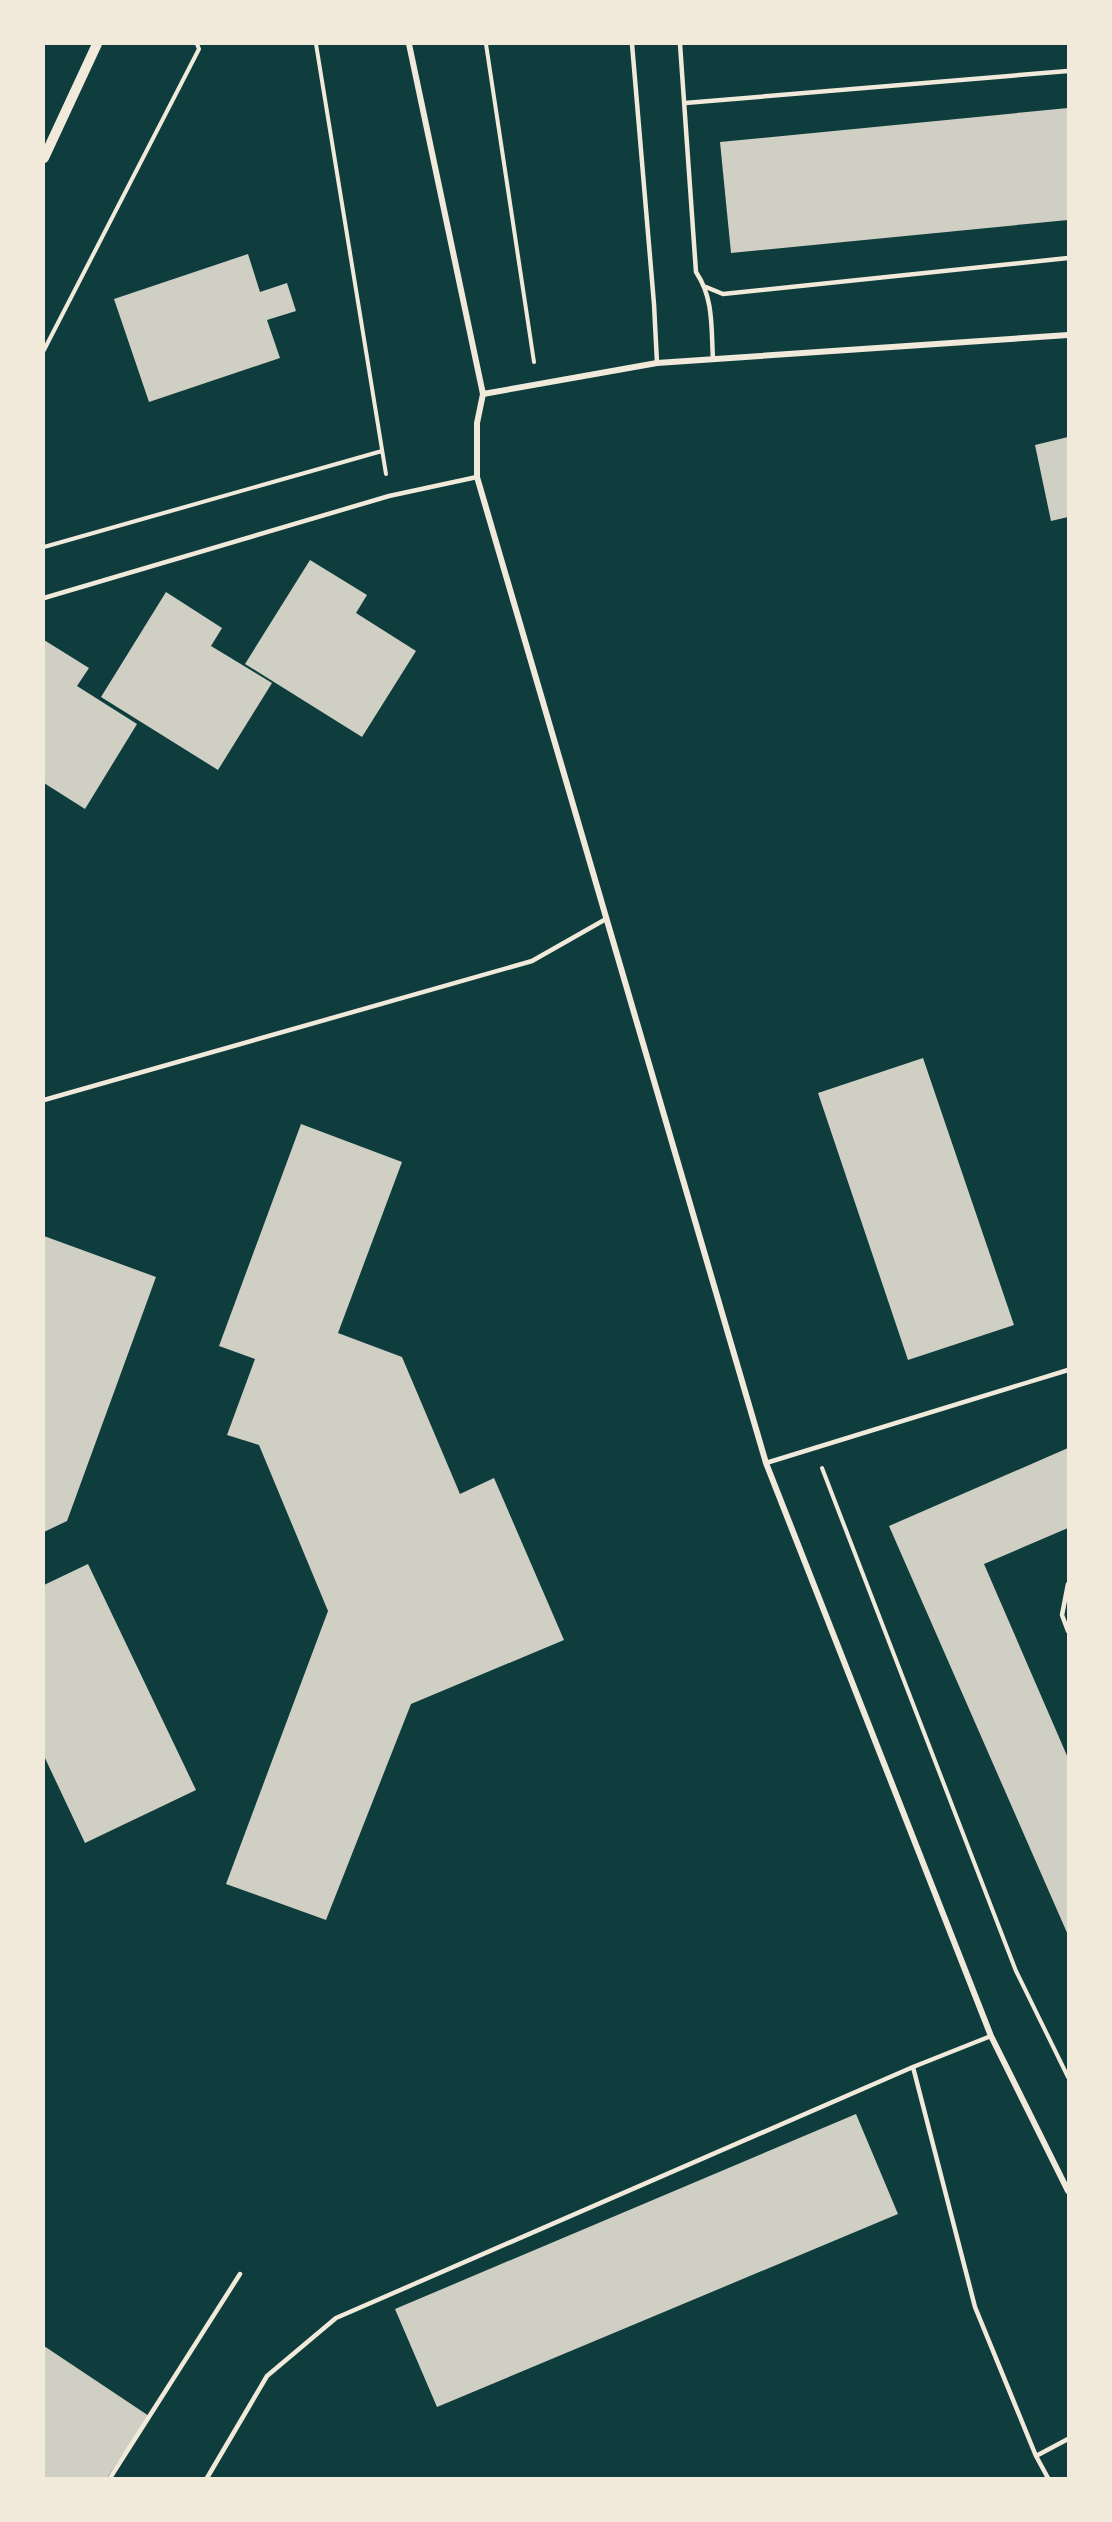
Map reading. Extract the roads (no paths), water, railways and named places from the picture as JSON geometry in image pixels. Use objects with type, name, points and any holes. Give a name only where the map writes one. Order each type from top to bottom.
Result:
[{"type":"street","points":[[44,158],[97,44]]},
{"type":"street","points":[[409,44],[483,394],[477,423],[477,477],[766,1463],[991,2036],[1068,2191]]},
{"type":"street","points":[[483,394],[657,363],[1068,335]]},
{"type":"lane","points":[[632,44],[657,363]]},
{"type":"lane","points":[[680,44],[696,272],[706,287],[713,359]]},
{"type":"lane","points":[[685,103],[1068,71]]},
{"type":"lane","points":[[706,287],[723,294],[1068,258]]},
{"type":"lane","points":[[44,598],[389,496],[477,477]]},
{"type":"lane","points":[[44,1100],[532,961],[606,919]]},
{"type":"lane","points":[[766,1463],[1068,1370]]},
{"type":"lane","points":[[1068,1584],[1062,1615],[1068,1631]]},
{"type":"lane","points":[[207,2478],[267,2376],[336,2318],[913,2067],[991,2036]]},
{"type":"lane","points":[[913,2067],[975,2307],[1036,2456],[1048,2478]]},
{"type":"lane","points":[[110,2478],[240,2274]]},
{"type":"lane","points":[[1036,2456],[1068,2439]]}]
